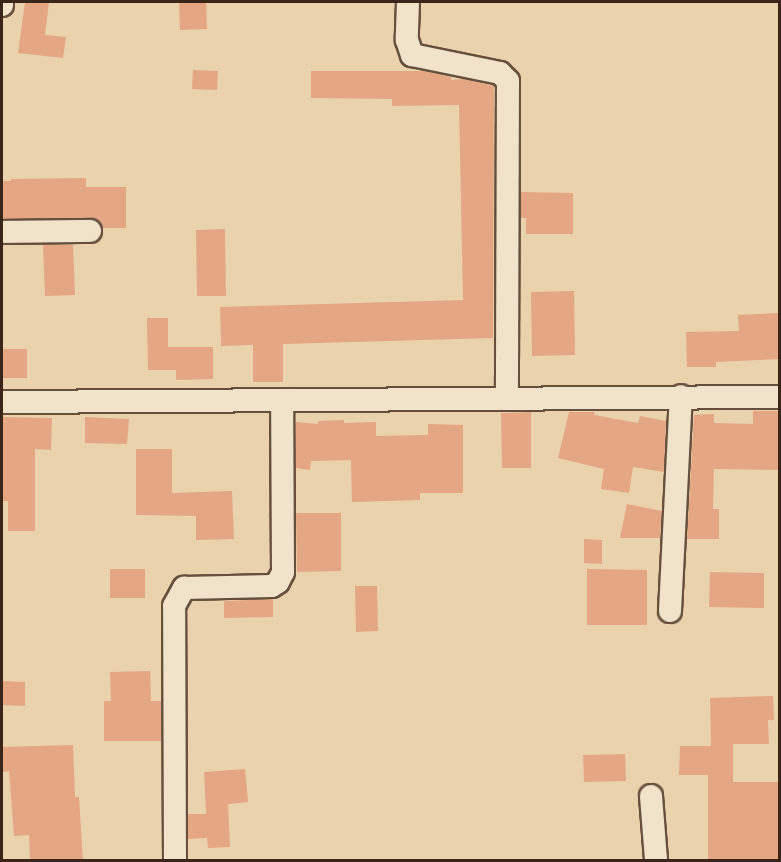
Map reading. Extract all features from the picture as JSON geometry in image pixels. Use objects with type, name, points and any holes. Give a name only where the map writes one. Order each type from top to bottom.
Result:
[{"type":"street","points":[[408,2],[406,40],[412,55],[500,73],[508,81],[507,398]]},
{"type":"street","points":[[2,232],[90,231]]},
{"type":"street","points":[[670,611],[681,396]]},
{"type":"street","points":[[2,402],[780,397]]},
{"type":"street","points":[[175,861],[174,606],[184,588],[272,586],[278,582],[283,573],[282,400]]},
{"type":"street","points":[[651,796],[656,861]]},
{"type":"building","points":[[25,2],[49,2],[45,35],[66,37],[63,58],[18,53]]},
{"type":"building","points":[[179,2],[206,2],[207,29],[180,30]]},
{"type":"building","points":[[193,70],[218,71],[217,90],[192,89]]},
{"type":"building","points":[[311,71],[424,71],[451,77],[451,80],[464,79],[494,86],[493,338],[283,344],[283,382],[253,382],[253,345],[221,346],[220,307],[463,300],[459,105],[392,106],[392,99],[311,98]]},
{"type":"building","points":[[86,178],[86,187],[126,187],[126,228],[103,228],[97,220],[90,218],[2,219],[2,181]]},
{"type":"building","points":[[521,192],[573,193],[573,234],[526,234],[526,218],[521,218]]},
{"type":"building","points":[[225,229],[226,296],[197,296],[196,230]]},
{"type":"building","points":[[43,245],[73,245],[75,295],[45,296]]},
{"type":"building","points":[[574,291],[575,355],[532,356],[531,292]]},
{"type":"building","points":[[780,313],[780,359],[716,362],[716,367],[687,367],[686,332],[739,331],[738,315]]},
{"type":"building","points":[[147,318],[168,318],[168,347],[213,347],[213,379],[176,380],[176,370],[148,370]]},
{"type":"building","points":[[2,349],[27,349],[27,378],[2,378]]},
{"type":"building","points":[[753,411],[780,411],[780,470],[714,469],[713,509],[719,509],[719,539],[687,539],[694,415],[714,414],[714,423],[753,424]]},
{"type":"building","points":[[531,412],[531,468],[502,468],[501,413]]},
{"type":"building","points":[[569,412],[595,412],[594,415],[638,423],[640,416],[666,421],[664,472],[633,467],[629,493],[601,489],[604,469],[558,458]]},
{"type":"building","points":[[3,417],[52,418],[51,450],[35,449],[35,531],[8,531],[8,501],[2,501]]},
{"type":"building","points":[[85,417],[129,419],[127,444],[85,443]]},
{"type":"building","points":[[344,420],[344,423],[376,422],[376,436],[428,435],[428,424],[463,425],[463,493],[420,493],[420,500],[352,502],[351,460],[311,461],[310,470],[296,468],[296,422],[318,424],[318,421]]},
{"type":"building","points":[[136,449],[172,449],[172,493],[232,491],[234,539],[196,540],[196,516],[136,515]]},
{"type":"building","points":[[627,504],[662,511],[660,538],[620,538]]},
{"type":"building","points":[[296,513],[341,513],[341,571],[297,572]]},
{"type":"building","points":[[584,539],[602,540],[602,564],[584,563]]},
{"type":"building","points":[[110,569],[145,569],[145,598],[110,598]]},
{"type":"building","points":[[587,569],[647,570],[647,625],[587,625]]},
{"type":"building","points":[[710,572],[764,573],[764,608],[709,607]]},
{"type":"building","points":[[355,586],[377,586],[378,631],[356,632]]},
{"type":"building","points":[[273,599],[273,617],[224,618],[224,601]]},
{"type":"building","points":[[150,671],[151,701],[161,701],[161,741],[104,741],[104,701],[111,701],[110,672]]},
{"type":"building","points":[[2,681],[25,682],[25,706],[2,705]]},
{"type":"building","points":[[773,696],[774,720],[768,720],[769,744],[733,744],[733,782],[780,782],[780,861],[708,861],[708,775],[679,775],[680,746],[711,746],[710,698]]},
{"type":"building","points":[[73,745],[75,797],[79,797],[83,861],[30,861],[29,835],[14,836],[9,771],[2,772],[2,747]]},
{"type":"building","points":[[625,754],[626,781],[584,782],[583,755]]},
{"type":"building","points":[[245,769],[248,802],[228,804],[230,847],[208,848],[207,838],[188,839],[188,814],[206,814],[204,772]]}]
